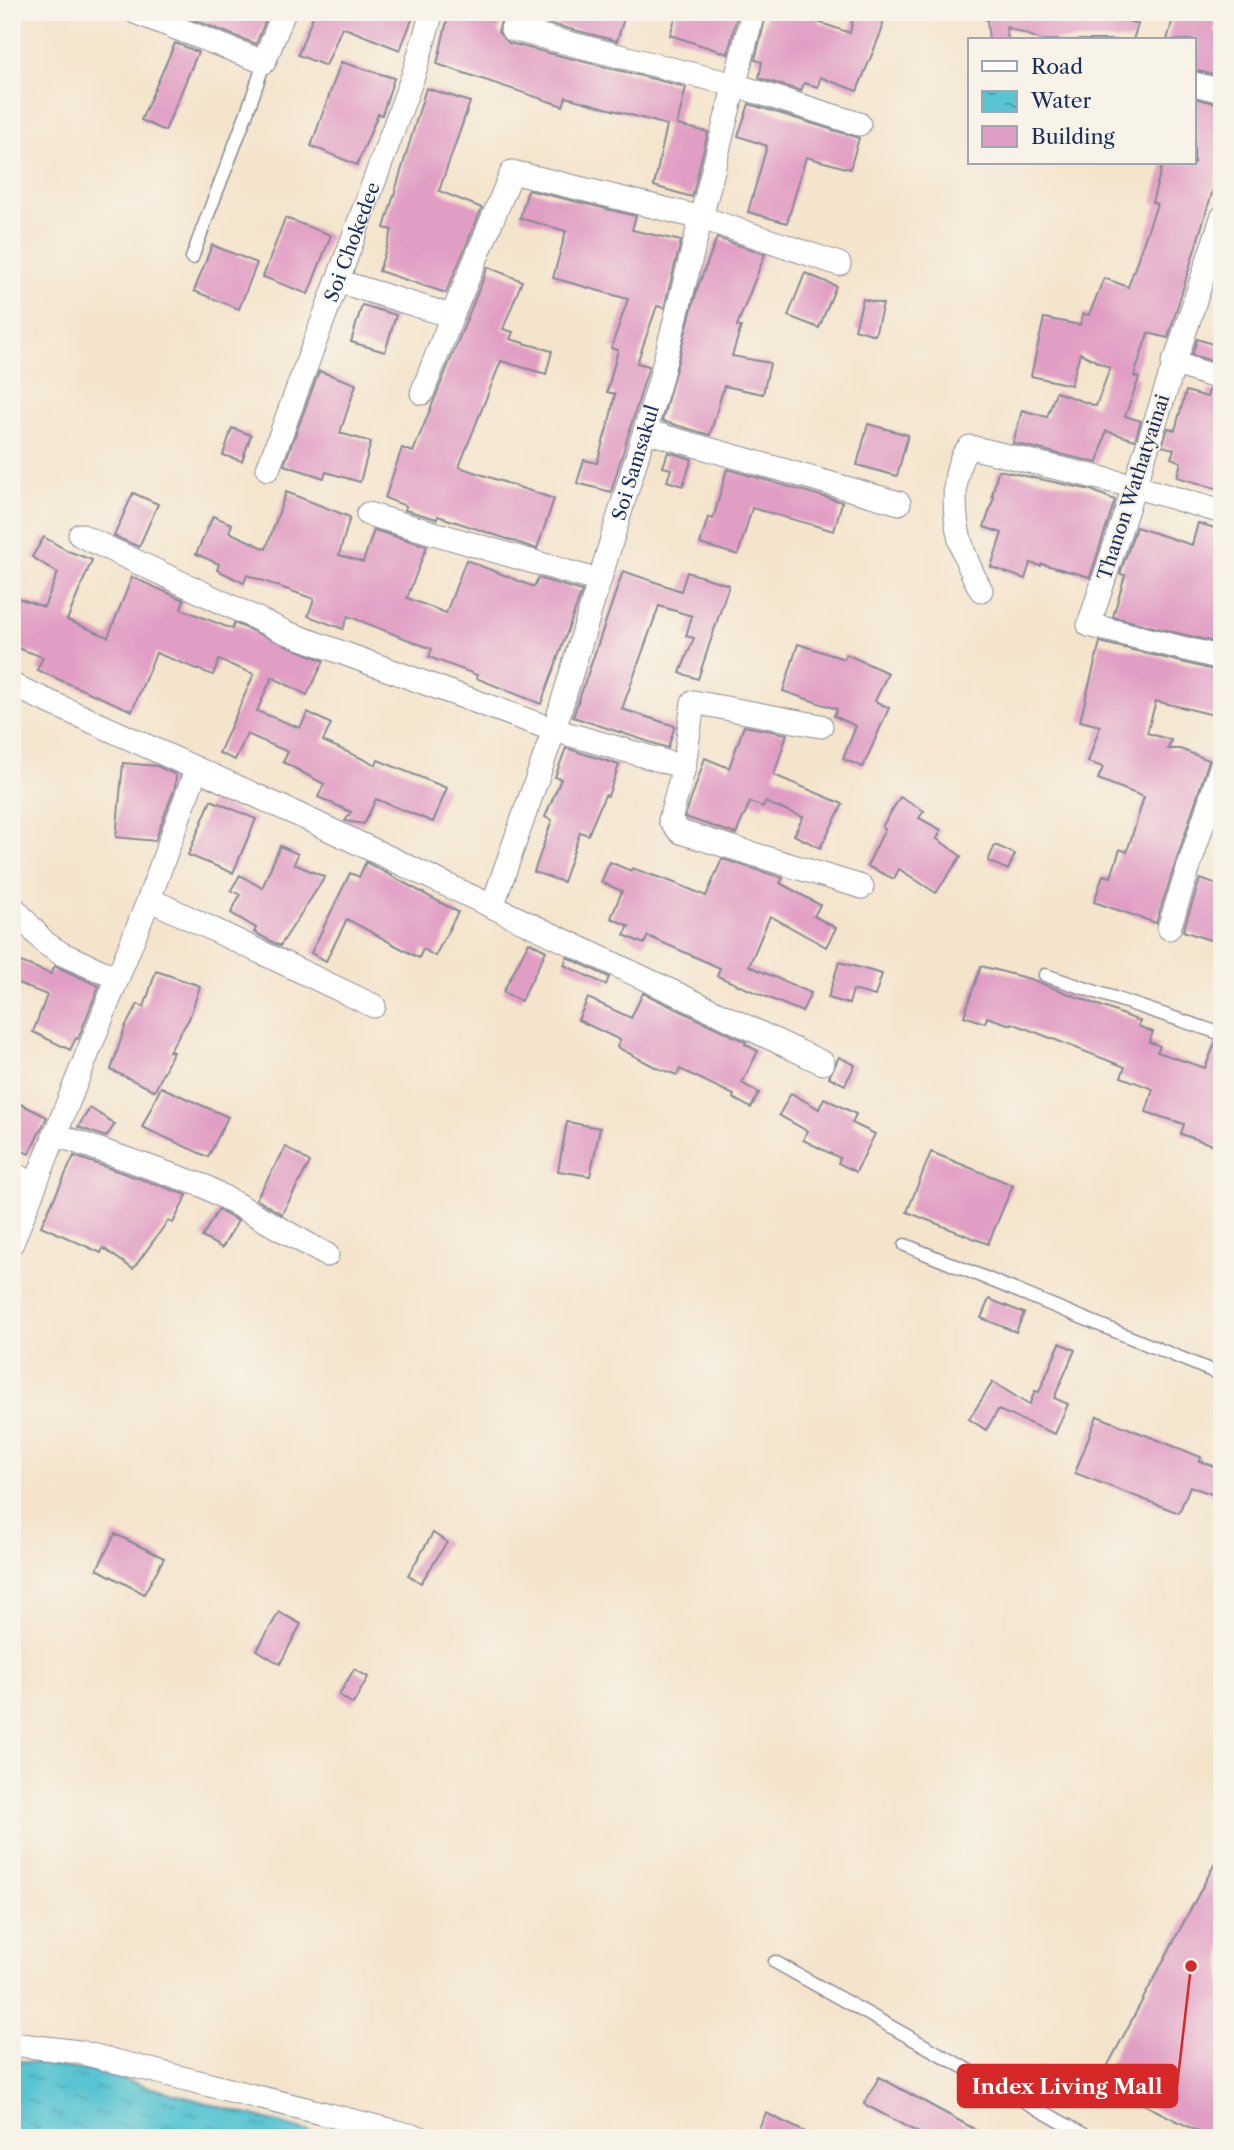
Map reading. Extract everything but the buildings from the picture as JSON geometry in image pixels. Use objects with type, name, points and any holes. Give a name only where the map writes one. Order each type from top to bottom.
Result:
[{"type":"street","points":[[135,13],[264,62],[284,12]]},
{"type":"street","name":"Soi Chokedee","points":[[268,469],[413,76],[432,12]]},
{"type":"street","name":"Soi Samsakul","points":[[492,907],[554,730],[645,430],[702,218],[753,12]]},
{"type":"street","points":[[512,29],[735,85],[859,124]]},
{"type":"street","points":[[1196,84],[1222,91]]},
{"type":"street","points":[[422,393],[512,172],[702,218],[839,264]]},
{"type":"street","name":"Thanon Wathatyainai","points":[[1222,219],[1213,271],[1173,363],[1089,625],[1222,658]]},
{"type":"street","points":[[337,281],[452,316]]},
{"type":"street","points":[[1173,363],[1222,379]]},
{"type":"street","points":[[645,430],[899,503]]},
{"type":"street","points":[[981,590],[964,559],[953,510],[958,467],[974,445],[1222,512]]},
{"type":"street","points":[[368,514],[599,581]]},
{"type":"street","points":[[80,535],[285,632],[554,730],[684,767]]},
{"type":"street","points":[[12,685],[301,816],[823,1063]]},
{"type":"street","points":[[821,726],[693,702],[684,767],[670,820],[680,831],[862,887]]},
{"type":"street","points":[[1169,929],[1222,764]]},
{"type":"street","points":[[12,1243],[149,899],[196,770]]},
{"type":"street","points":[[149,899],[374,1006]]},
{"type":"street","points":[[12,906],[45,943],[62,954],[117,978]]},
{"type":"street","points":[[54,1134],[204,1186],[327,1255]]},
{"type":"street","points":[[12,1172],[34,1185]]},
{"type":"street","points":[[12,2044],[79,2052],[421,2138]]},
{"type":"lane","points":[[192,258],[224,168],[247,117],[264,62]]},
{"type":"lane","points":[[1045,975],[1222,1034]]},
{"type":"lane","points":[[905,1245],[1222,1375]]},
{"type":"lane","points":[[775,1962],[1090,2138]]},
{"type":"water","points":[[12,2060],[96,2072],[331,2138],[12,2138]]},
{"type":"place","name":"Index Living Mall","points":[[1191,1966]]}]
